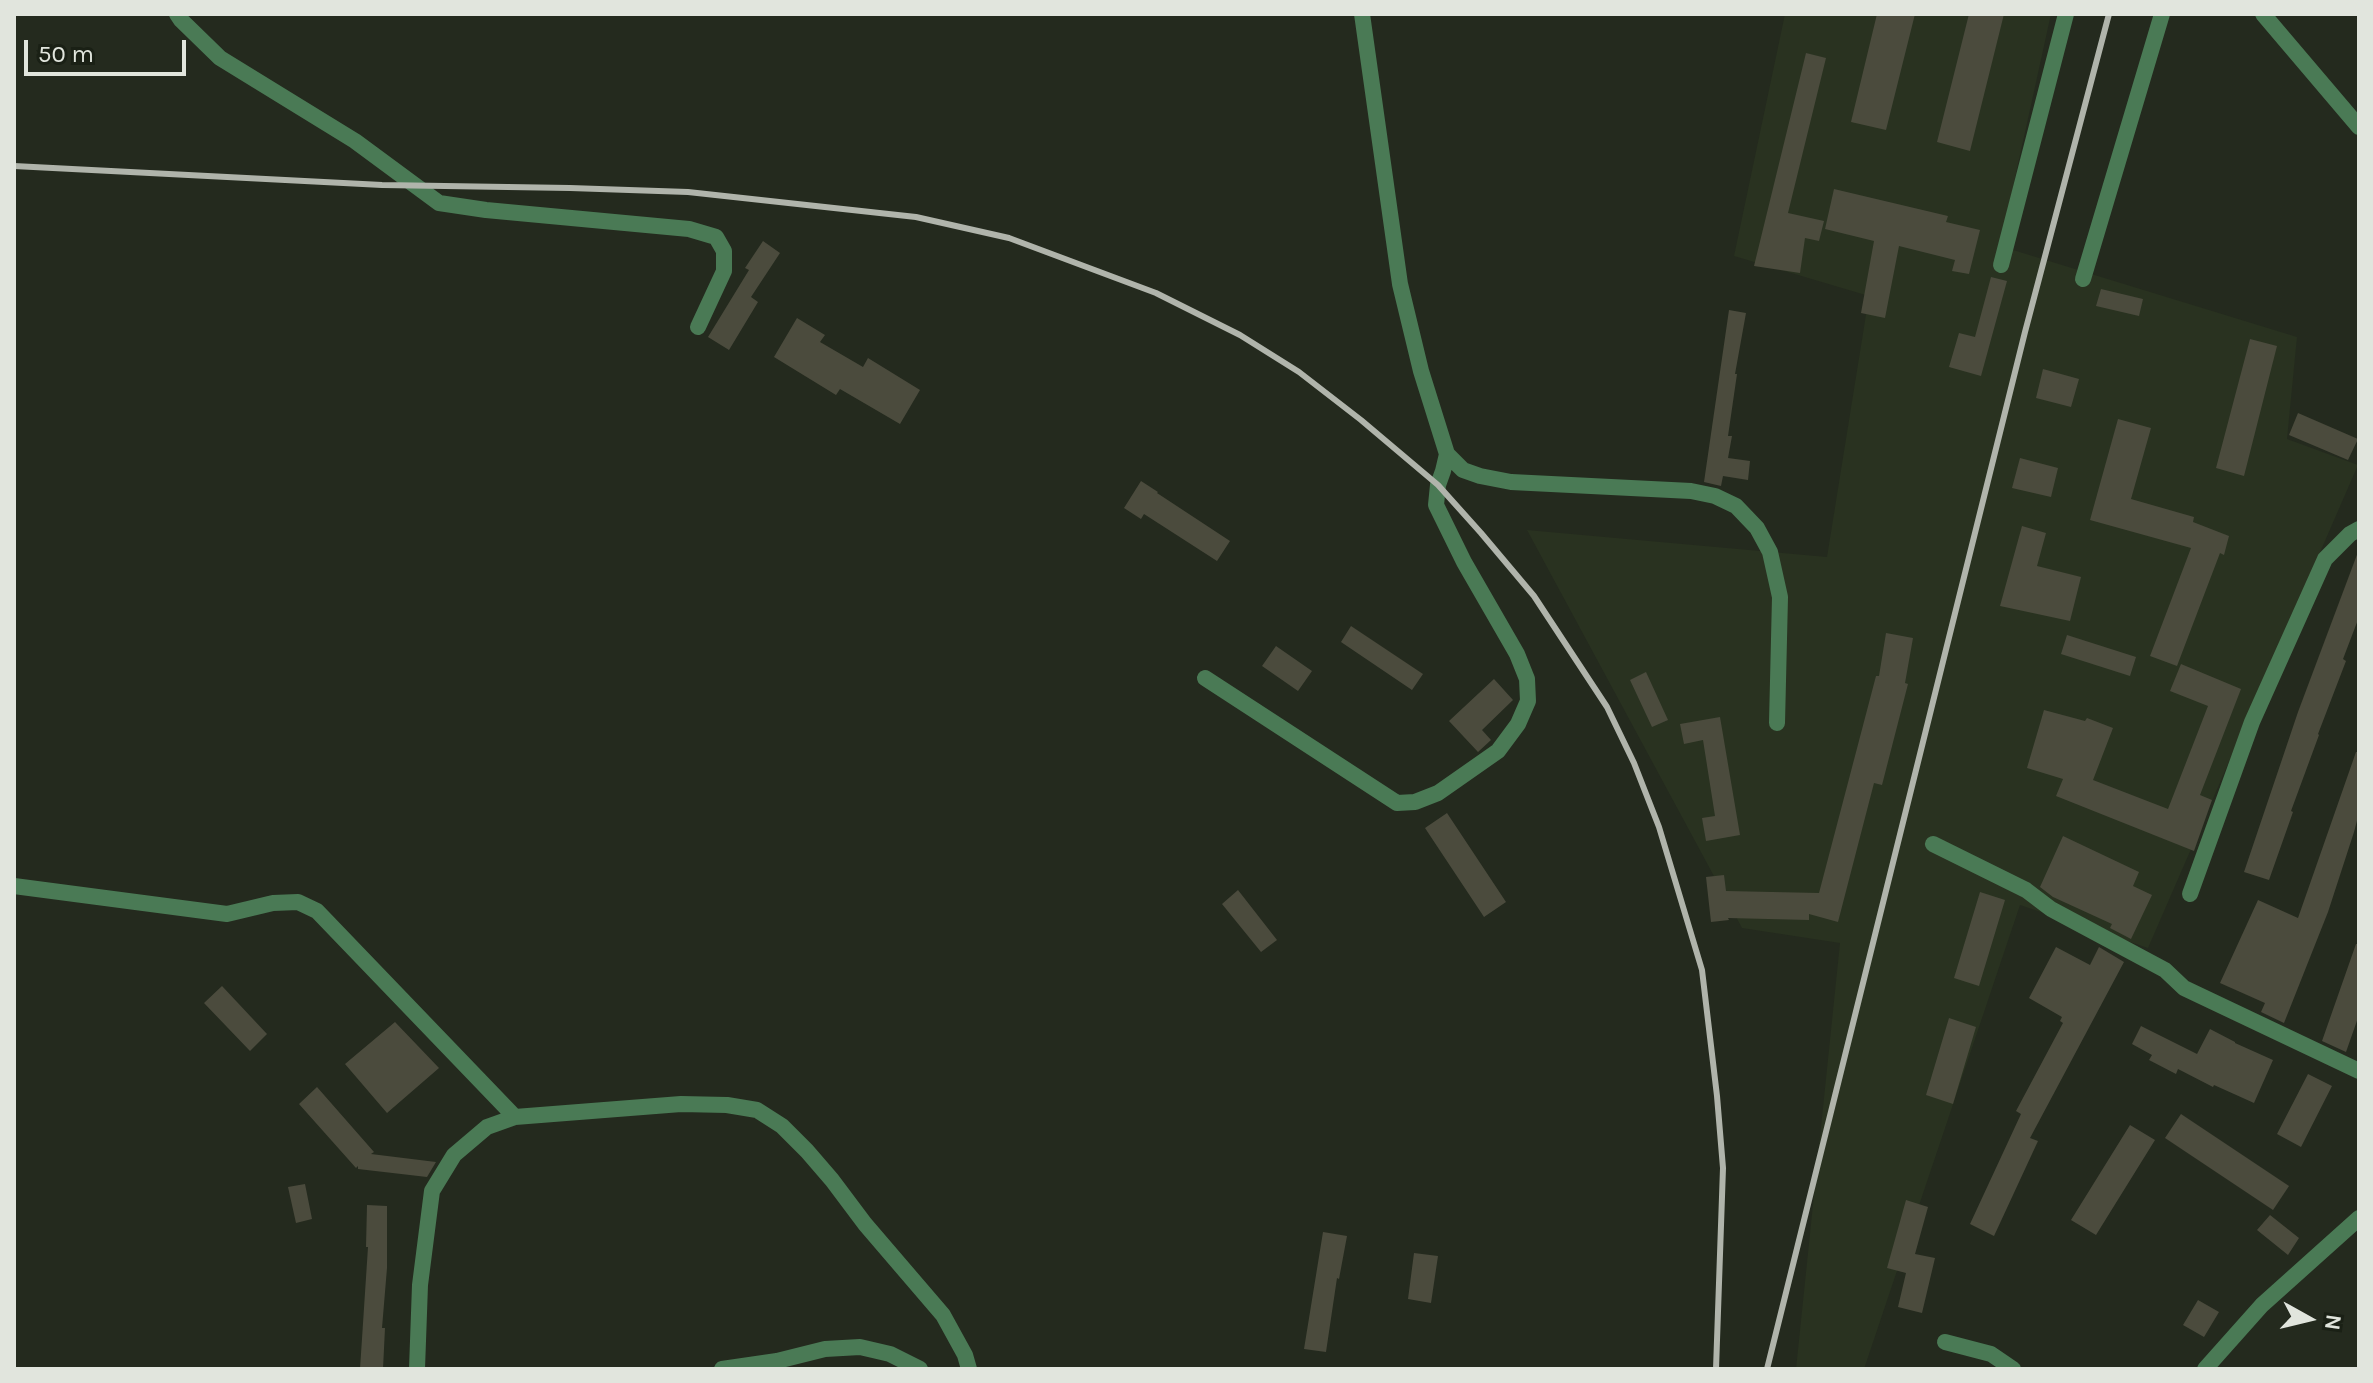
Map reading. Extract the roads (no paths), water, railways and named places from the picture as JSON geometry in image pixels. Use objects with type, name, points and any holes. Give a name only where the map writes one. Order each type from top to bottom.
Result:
[{"type":"street","points":[[177,14],[220,58],[355,141],[439,203],[689,229],[716,237],[724,251],[724,271],[698,327]]},
{"type":"street","points":[[1362,14],[1400,284],[1421,371],[1447,454],[1463,470],[1511,482],[1691,491],[1715,496],[1736,506],[1757,528],[1770,552],[1780,597],[1777,723]]},
{"type":"street","points":[[2001,265],[2066,14]]},
{"type":"street","points":[[2083,279],[2162,14]]},
{"type":"street","points":[[2263,14],[2359,127]]},
{"type":"street","points":[[1205,678],[1397,803],[1415,802],[1438,793],[1498,751],[1518,724],[1528,701],[1527,679],[1517,654],[1464,562],[1436,505],[1447,454]]},
{"type":"street","points":[[2190,894],[2252,722],[2325,559],[2359,529]]},
{"type":"street","points":[[1933,844],[2026,890],[2051,909],[2165,970],[2184,988],[2359,1071]]},
{"type":"street","points":[[14,886],[227,914],[273,903],[298,902],[317,911],[515,1117]]},
{"type":"street","points":[[417,1369],[420,1285],[432,1191],[454,1155],[487,1127],[515,1117],[681,1104],[727,1105],[757,1110],[782,1126],[832,1180],[865,1224],[943,1315],[965,1355],[969,1369]]},
{"type":"street","points":[[2205,1369],[2262,1305],[2359,1218]]},
{"type":"street","points":[[1945,1342],[1991,1354],[2013,1369]]},
{"type":"street","points":[[722,1369],[777,1361],[825,1349],[860,1347],[890,1354],[920,1369]]},
{"type":"railway","points":[[1767,1369],[2025,332],[2109,14]]},
{"type":"railway","points":[[14,166],[382,185],[688,192],[916,217],[1009,238],[1156,293],[1240,335],[1299,372],[1438,485],[1481,533],[1534,596],[1607,707],[1634,763],[1659,827],[1702,970],[1723,1168],[1716,1369]]}]
